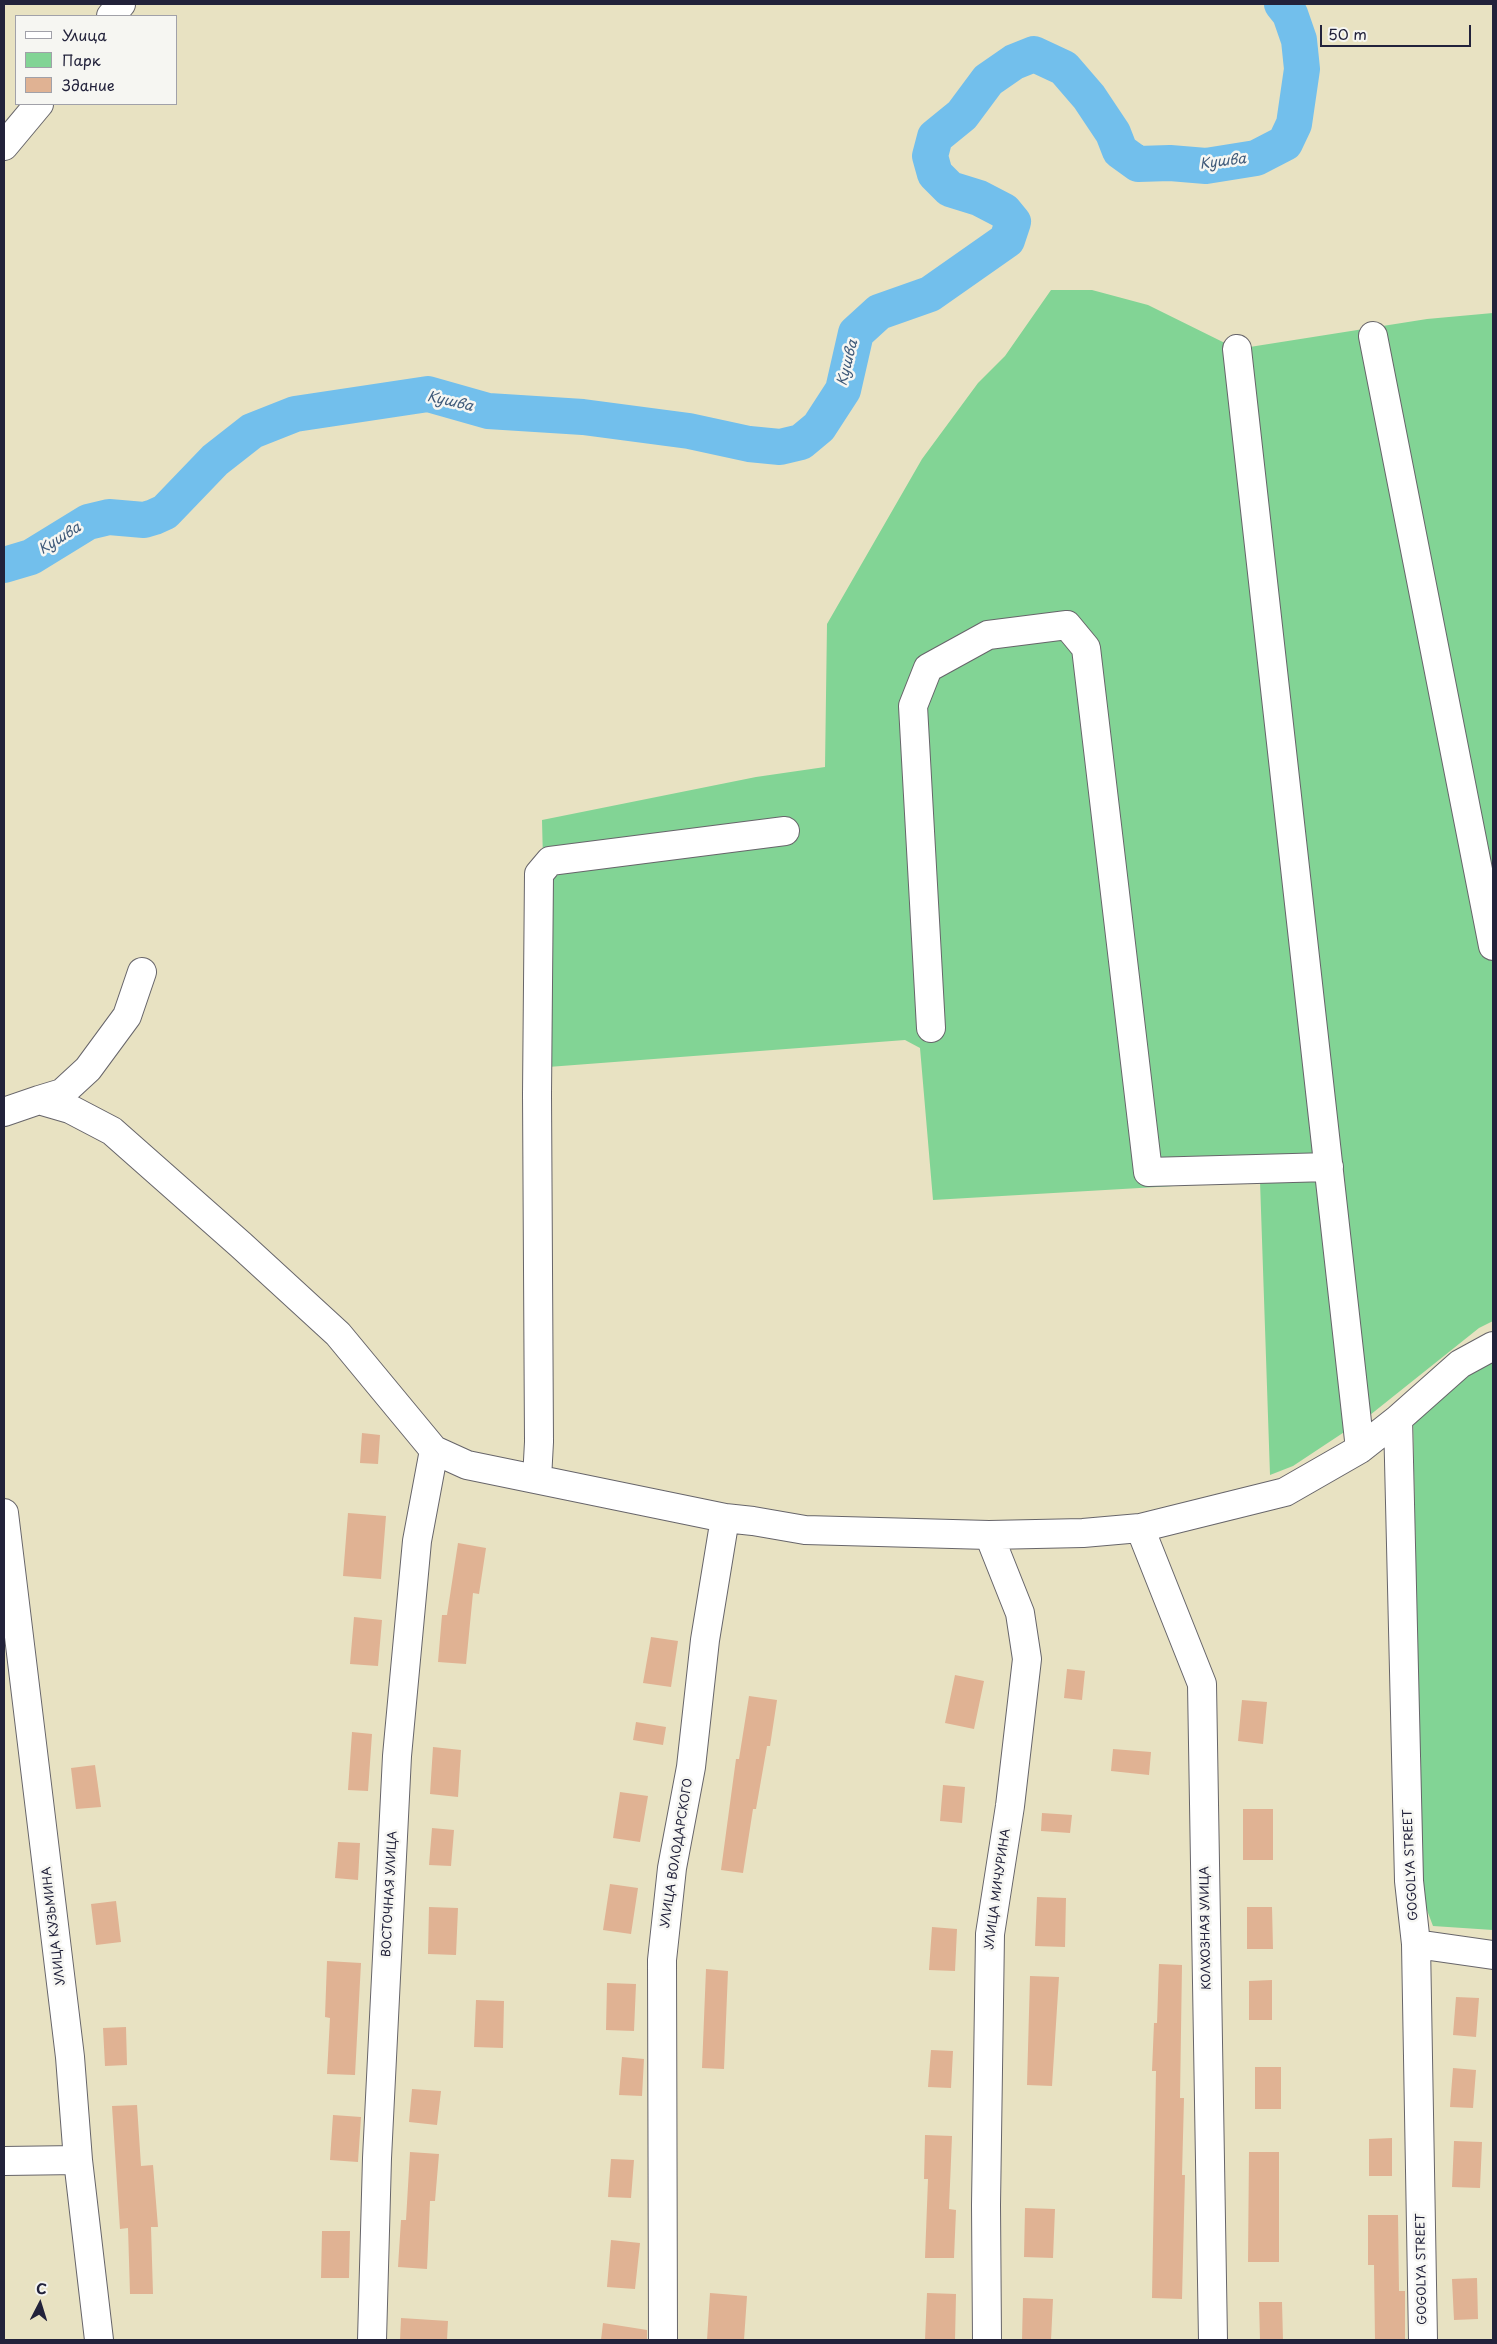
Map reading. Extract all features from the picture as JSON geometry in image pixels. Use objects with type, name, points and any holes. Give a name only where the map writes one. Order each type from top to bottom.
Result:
[{"type":"street","points":[[112,15],[121,4]]},
{"type":"street","points":[[4,146],[38,105]]},
{"type":"street","points":[[1373,336],[1493,946]]},
{"type":"street","points":[[1237,349],[1360,1449]]},
{"type":"street","points":[[931,1028],[913,706],[928,668],[988,636],[1066,625],[1086,648],[1148,1172],[1329,1167]]},
{"type":"street","points":[[537,1479],[539,1442],[537,1085],[539,874],[550,862],[785,832]]},
{"type":"street","points":[[4,1112],[62,1093],[88,1069],[127,1016],[142,972]]},
{"type":"street","points":[[38,1100],[70,1109],[112,1131],[241,1245],[338,1334],[434,1450],[467,1465],[725,1518],[753,1520],[805,1530],[989,1535],[1083,1533],[1140,1528],[1285,1492],[1360,1449],[1398,1419],[1460,1364],[1493,1346]]},
{"type":"street","name":"GOGOLYA STREET","points":[[1398,1419],[1409,1881],[1416,1944],[1423,2340]]},
{"type":"street","name":"ВОСТОЧНАЯ УЛИЦА","points":[[372,2340],[378,2149],[398,1756],[416,1541],[434,1450]]},
{"type":"street","name":"УЛИЦА КУЗЬМИНА","points":[[4,1513],[70,2057],[78,2160],[99,2340]]},
{"type":"street","name":"УЛИЦА ВОЛОДАРСКОГО","points":[[663,2340],[662,1960],[672,1868],[691,1767],[705,1640],[725,1518]]},
{"type":"street","name":"КОЛХОЗНАЯ УЛИЦА","points":[[1140,1528],[1202,1684],[1212,2340]]},
{"type":"street","name":"УЛИЦА МИЧУРИНА","points":[[987,2340],[986,2205],[990,1934],[1010,1806],[1027,1659],[1020,1613],[989,1535]]},
{"type":"street","points":[[1416,1944],[1493,1955]]},
{"type":"street","points":[[4,2161],[78,2160]]},
{"type":"green space","points":[[1051,290],[1092,290],[1148,305],[1237,349],[1427,319],[1493,313],[1493,1321],[1479,1328],[1370,1415],[1293,1466],[1270,1475],[1260,1181],[933,1200],[920,1048],[905,1040],[548,1067],[542,820],[756,777],[825,767],[827,624],[922,459],[978,383],[1005,356]]},
{"type":"green space","points":[[1487,1360],[1493,1360],[1493,1930],[1433,1926],[1422,1897],[1413,1417]]},
{"type":"building","points":[[362,1433],[380,1435],[378,1464],[360,1463]]},
{"type":"building","points":[[348,1513],[386,1516],[381,1579],[343,1576]]},
{"type":"building","points":[[458,1543],[486,1548],[479,1594],[473,1593],[466,1664],[438,1662],[442,1615],[447,1615]]},
{"type":"building","points":[[354,1617],[382,1620],[378,1666],[350,1664]]},
{"type":"building","points":[[651,1637],[678,1641],[671,1687],[643,1683]]},
{"type":"building","points":[[1067,1669],[1085,1671],[1082,1700],[1064,1698]]},
{"type":"building","points":[[955,1675],[984,1681],[974,1729],[945,1723]]},
{"type":"building","points":[[749,1696],[777,1700],[770,1746],[767,1746],[756,1809],[753,1809],[743,1873],[721,1870],[736,1759],[739,1759]]},
{"type":"building","points":[[1242,1700],[1267,1702],[1263,1744],[1238,1741]]},
{"type":"building","points":[[636,1722],[666,1727],[663,1745],[633,1740]]},
{"type":"building","points":[[352,1732],[372,1734],[368,1791],[348,1790]]},
{"type":"building","points":[[433,1747],[461,1750],[458,1797],[430,1794]]},
{"type":"building","points":[[1113,1749],[1151,1752],[1149,1775],[1111,1771]]},
{"type":"building","points":[[95,1765],[101,1807],[76,1809],[71,1768]]},
{"type":"building","points":[[943,1785],[965,1787],[962,1823],[940,1821]]},
{"type":"building","points":[[620,1792],[648,1796],[640,1842],[613,1838]]},
{"type":"building","points":[[1243,1809],[1273,1809],[1273,1860],[1243,1860]]},
{"type":"building","points":[[1042,1813],[1072,1815],[1070,1833],[1041,1831]]},
{"type":"building","points":[[432,1828],[454,1830],[451,1866],[429,1865]]},
{"type":"building","points":[[338,1842],[360,1843],[358,1880],[335,1878]]},
{"type":"building","points":[[610,1884],[638,1888],[631,1934],[603,1930]]},
{"type":"building","points":[[1037,1897],[1066,1898],[1065,1947],[1035,1946]]},
{"type":"building","points":[[116,1901],[121,1942],[96,1945],[91,1904]]},
{"type":"building","points":[[429,1907],[458,1908],[456,1955],[428,1954]]},
{"type":"building","points":[[1247,1907],[1272,1907],[1273,1949],[1247,1949]]},
{"type":"building","points":[[932,1927],[957,1929],[955,1971],[929,1970]]},
{"type":"building","points":[[327,1961],[361,1963],[355,2075],[327,2074],[330,2018],[325,2017]]},
{"type":"building","points":[[1159,1964],[1182,1965],[1180,2098],[1184,2098],[1182,2175],[1185,2175],[1182,2299],[1152,2298],[1156,2071],[1152,2071],[1154,2023],[1157,2023]]},
{"type":"building","points":[[706,1969],[728,1971],[724,2069],[702,2068]]},
{"type":"building","points":[[1030,1976],[1059,1977],[1052,2086],[1027,2085]]},
{"type":"building","points":[[1272,1980],[1272,2020],[1249,2020],[1249,1981]]},
{"type":"building","points":[[607,1983],[636,1984],[634,2031],[606,2030]]},
{"type":"building","points":[[1456,1997],[1479,1998],[1476,2037],[1453,2035]]},
{"type":"building","points":[[476,2000],[504,2001],[503,2048],[474,2047]]},
{"type":"building","points":[[126,2027],[127,2065],[105,2066],[103,2028]]},
{"type":"building","points":[[931,2050],[953,2051],[951,2088],[928,2087]]},
{"type":"building","points":[[622,2057],[644,2059],[642,2096],[619,2095]]},
{"type":"building","points":[[1255,2067],[1281,2067],[1281,2109],[1255,2109]]},
{"type":"building","points":[[1453,2068],[1476,2070],[1473,2108],[1450,2107]]},
{"type":"building","points":[[412,2089],[441,2091],[437,2125],[409,2122]]},
{"type":"building","points":[[137,2105],[141,2166],[153,2165],[158,2227],[151,2227],[153,2294],[130,2294],[128,2228],[120,2229],[112,2106]]},
{"type":"building","points":[[333,2115],[361,2117],[358,2162],[330,2160]]},
{"type":"building","points":[[925,2135],[952,2136],[949,2209],[956,2210],[954,2258],[925,2258],[928,2179],[924,2179]]},
{"type":"building","points":[[1392,2138],[1392,2176],[1369,2176],[1369,2139]]},
{"type":"building","points":[[1454,2141],[1482,2142],[1480,2188],[1452,2187]]},
{"type":"building","points":[[410,2152],[439,2154],[435,2201],[430,2201],[427,2269],[398,2267],[401,2220],[406,2220]]},
{"type":"building","points":[[1249,2152],[1279,2152],[1279,2262],[1248,2262]]},
{"type":"building","points":[[611,2159],[634,2160],[631,2198],[608,2197]]},
{"type":"building","points":[[1025,2208],[1055,2209],[1053,2258],[1024,2257]]},
{"type":"building","points":[[1368,2215],[1398,2215],[1399,2291],[1405,2291],[1405,2340],[1375,2340],[1374,2265],[1368,2265]]},
{"type":"building","points":[[322,2231],[350,2231],[349,2278],[321,2278]]},
{"type":"building","points":[[611,2240],[640,2243],[635,2289],[607,2287]]},
{"type":"building","points":[[1477,2278],[1478,2319],[1454,2320],[1452,2279]]},
{"type":"building","points":[[710,2293],[747,2296],[744,2340],[707,2340]]},
{"type":"building","points":[[927,2293],[956,2294],[955,2340],[925,2340]]},
{"type":"building","points":[[1023,2298],[1053,2299],[1051,2340],[1022,2340]]},
{"type":"building","points":[[1259,2302],[1282,2302],[1283,2340],[1260,2340]]},
{"type":"building","points":[[401,2318],[448,2321],[447,2340],[400,2340]]},
{"type":"building","points":[[603,2323],[647,2330],[647,2340],[601,2340]]},
{"type":"waterway","name":"Кушва","points":[[4,565],[31,557],[88,522],[109,517],[144,520],[165,512],[215,460],[252,431],[295,414],[428,394],[488,411],[583,417],[689,431],[749,444],[780,447],[801,442],[819,427],[843,390],[856,333],[879,312],[930,294],[1007,240],[1013,222],[1004,211],[979,198],[950,189],[935,174],[930,156],[935,137],[962,115],[988,80],[1014,62],[1034,54],[1064,68],[1089,97],[1113,133],[1120,151],[1138,164],[1170,163],[1206,166],[1256,158],[1285,143],[1294,124],[1302,69],[1299,40],[1290,14],[1282,4]]}]
